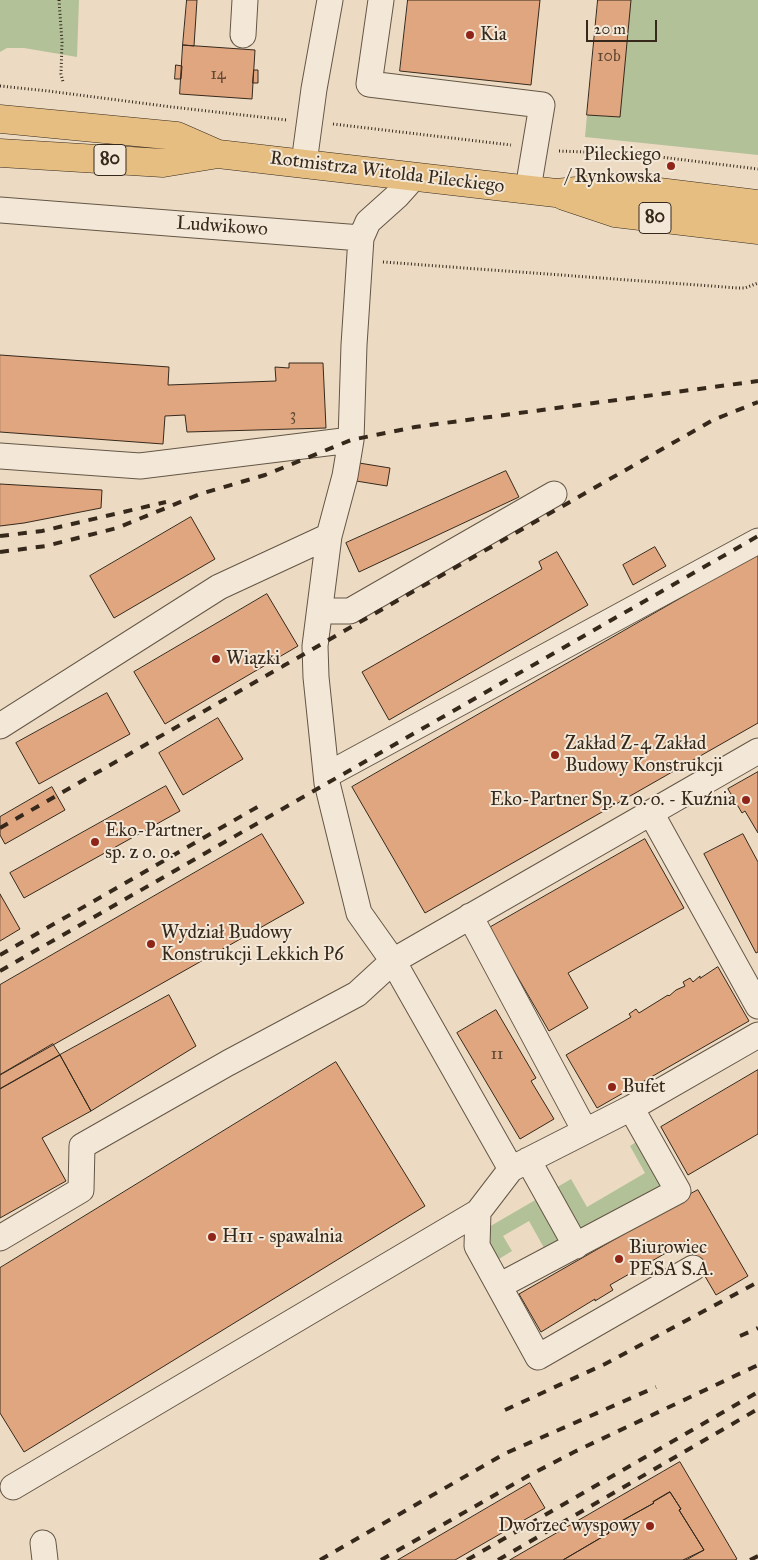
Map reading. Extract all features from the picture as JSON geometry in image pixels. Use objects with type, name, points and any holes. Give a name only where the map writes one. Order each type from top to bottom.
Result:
[{"type":"main road","name":"Rotmistrza Witolda Pileckiego","points":[[0,119],[177,136],[218,154]]},
{"type":"main road","name":"Rotmistrza Witolda Pileckiego","points":[[0,154],[163,163],[218,154],[528,189],[556,193],[615,213],[758,230]]},
{"type":"main road","name":"Rotmistrza Witolda Pileckiego","points":[[556,193],[618,187],[758,204]]},
{"type":"street","points":[[243,35],[245,0]]},
{"type":"street","points":[[304,163],[309,122],[330,0]]},
{"type":"street","points":[[381,0],[369,84],[542,105],[528,189]]},
{"type":"street","points":[[414,177],[397,196],[368,222],[360,249],[351,440],[346,476],[329,536],[315,646],[316,678],[327,784],[359,913],[393,961],[519,1164],[576,1246]]},
{"type":"street","name":"Ludwikowo","points":[[0,210],[360,249]]},
{"type":"street","points":[[0,456],[140,466],[351,440]]},
{"type":"street","points":[[320,610],[350,611],[554,494]]},
{"type":"street","points":[[0,726],[219,587],[329,536]]},
{"type":"street","points":[[326,775],[758,541]]},
{"type":"street","points":[[0,1238],[81,1190],[82,1146],[228,1063],[357,994],[393,961],[758,751]]},
{"type":"street","points":[[651,813],[758,1006]]},
{"type":"street","points":[[470,916],[585,1131]]},
{"type":"street","points":[[13,1487],[478,1212],[519,1164],[631,1108],[758,1036]]},
{"type":"street","points":[[499,1286],[678,1191],[631,1108]]},
{"type":"street","points":[[478,1212],[477,1246],[538,1357],[693,1268]]},
{"type":"path","points":[[59,0],[62,42],[61,74],[63,82]]},
{"type":"path","points":[[0,86],[48,90],[172,108],[562,151],[636,154],[758,169]]},
{"type":"path","points":[[360,249],[738,288],[745,288],[758,283]]},
{"type":"green space","points":[[0,0],[79,0],[77,57],[24,48],[7,48],[0,52]]},
{"type":"green space","points":[[631,0],[758,0],[758,155],[585,137],[587,115],[620,117]]},
{"type":"green space","points":[[639,1140],[666,1186],[581,1235],[554,1189],[571,1179],[587,1207],[645,1173],[630,1146]]},
{"type":"green space","points":[[537,1199],[564,1246],[548,1255],[529,1221],[503,1236],[512,1251],[499,1259],[482,1231]]},
{"type":"building","points":[[187,0],[197,0],[194,46],[183,45]]},
{"type":"building","name":"Kia","points":[[408,0],[540,0],[531,85],[400,71]]},
{"type":"building","points":[[598,0],[631,0],[620,117],[587,115]]},
{"type":"building","points":[[183,45],[255,50],[252,99],[180,94]]},
{"type":"building","points":[[176,65],[182,66],[181,79],[175,79]]},
{"type":"building","points":[[254,70],[258,70],[258,83],[253,83]]},
{"type":"building","points":[[0,355],[169,367],[168,385],[276,381],[275,367],[289,368],[289,363],[323,363],[326,428],[187,432],[185,415],[165,416],[163,444],[0,432]]},
{"type":"building","points":[[359,463],[390,468],[387,486],[356,481]]},
{"type":"building","points":[[506,471],[519,497],[359,572],[346,543]]},
{"type":"building","points":[[0,484],[102,490],[101,508],[0,526]]},
{"type":"building","points":[[191,517],[215,559],[114,618],[90,576]]},
{"type":"building","points":[[655,547],[666,566],[633,585],[623,565]]},
{"type":"building","points":[[557,552],[588,605],[389,720],[362,672],[542,569],[539,562]]},
{"type":"building","name":"Zakład Z-4 Zakład Budowy Konstrukcji","points":[[758,554],[758,723],[425,913],[352,787]]},
{"type":"building","name":"Wiązki","points":[[267,594],[298,646],[165,724],[134,672]]},
{"type":"building","points":[[107,693],[130,734],[39,784],[16,743]]},
{"type":"building","points":[[218,718],[243,759],[183,795],[159,753]]},
{"type":"building","name":"Eko-Partner Sp. z o. o. - Kuźnia","points":[[758,772],[758,833],[745,811],[742,813],[728,789]]},
{"type":"building","name":"Eko-Partner sp. z o. o.","points":[[166,786],[180,811],[24,898],[10,873]]},
{"type":"building","points":[[52,787],[65,810],[5,844],[0,835],[0,817]]},
{"type":"building","name":"Wydział Budowy Konstrukcji Lekkich P6","points":[[262,834],[304,903],[0,1075],[0,985]]},
{"type":"building","points":[[743,834],[758,862],[758,952],[756,953],[704,854]]},
{"type":"building","points":[[645,839],[684,908],[568,973],[588,1008],[549,1031],[489,928]]},
{"type":"building","points":[[0,894],[20,929],[0,941]]},
{"type":"building","points":[[718,967],[749,1021],[597,1108],[566,1055],[631,1017],[629,1014],[636,1009],[639,1013],[685,986],[683,982],[690,978],[693,982],[700,976],[700,978]]},
{"type":"building","points":[[169,995],[196,1046],[91,1111],[60,1055]]},
{"type":"building","points":[[496,1010],[536,1078],[531,1081],[554,1119],[520,1139],[457,1033]]},
{"type":"building","points":[[53,1044],[60,1055],[0,1089],[0,1075]]},
{"type":"building","points":[[60,1055],[91,1111],[42,1138],[66,1181],[0,1218],[0,1089]]},
{"type":"building","name":"H11 - spawalnia","points":[[336,1062],[425,1206],[24,1452],[0,1413],[0,1268]]},
{"type":"building","points":[[758,1070],[758,1134],[688,1175],[661,1127]]},
{"type":"building","name":"Biurowiec PESA S.A.","points":[[698,1190],[748,1276],[716,1295],[685,1242],[610,1285],[613,1290],[541,1332],[519,1294]]},
{"type":"building","points":[[680,1462],[737,1559],[683,1560],[704,1550],[670,1492],[607,1529],[609,1533],[563,1560],[510,1560]]},
{"type":"building","points":[[530,1483],[545,1508],[455,1560],[398,1560]]},
{"type":"building","name":"Dworzec wyspowy","points":[[670,1492],[704,1550],[686,1560],[563,1560],[609,1533],[607,1529]]},
{"type":"railway","points":[[0,552],[46,546],[117,528],[200,494],[265,475],[351,440],[415,427],[758,381]]},
{"type":"railway","points":[[0,828],[713,420],[758,402]]},
{"type":"railway","points":[[0,536],[42,531],[166,502]]},
{"type":"railway","points":[[0,971],[758,536]]},
{"type":"railway","points":[[0,955],[259,806]]},
{"type":"railway","points":[[505,1410],[605,1364],[758,1282]]},
{"type":"railway","points":[[740,1336],[758,1328]]},
{"type":"railway","points":[[381,1560],[528,1476],[574,1452],[758,1365]]},
{"type":"railway","points":[[320,1560],[504,1454],[656,1387]]},
{"type":"railway","points":[[467,1560],[758,1392]]},
{"type":"railway","points":[[498,1560],[758,1409]]},
{"type":"railway","points":[[750,1560],[758,1556]]},
{"type":"place","name":"Kia","points":[[470,35]]},
{"type":"place","name":"Pileckiego / Rynkowska","points":[[671,166]]},
{"type":"place","name":"Wiązki","points":[[216,659]]},
{"type":"place","name":"Zakład Z-4 Zakład Budowy Konstrukcji","points":[[555,755]]},
{"type":"place","name":"Eko-Partner Sp. z o. o. - Kuźnia","points":[[746,800]]},
{"type":"place","name":"Eko-Partner sp. z o. o.","points":[[95,842]]},
{"type":"place","name":"Wydział Budowy Konstrukcji Lekkich P6","points":[[151,944]]},
{"type":"place","name":"Bufet","points":[[612,1087]]},
{"type":"place","name":"H11 - spawalnia","points":[[212,1237]]},
{"type":"place","name":"Biurowiec PESA S.A.","points":[[619,1259]]},
{"type":"place","name":"Dworzec wyspowy","points":[[650,1526]]}]
